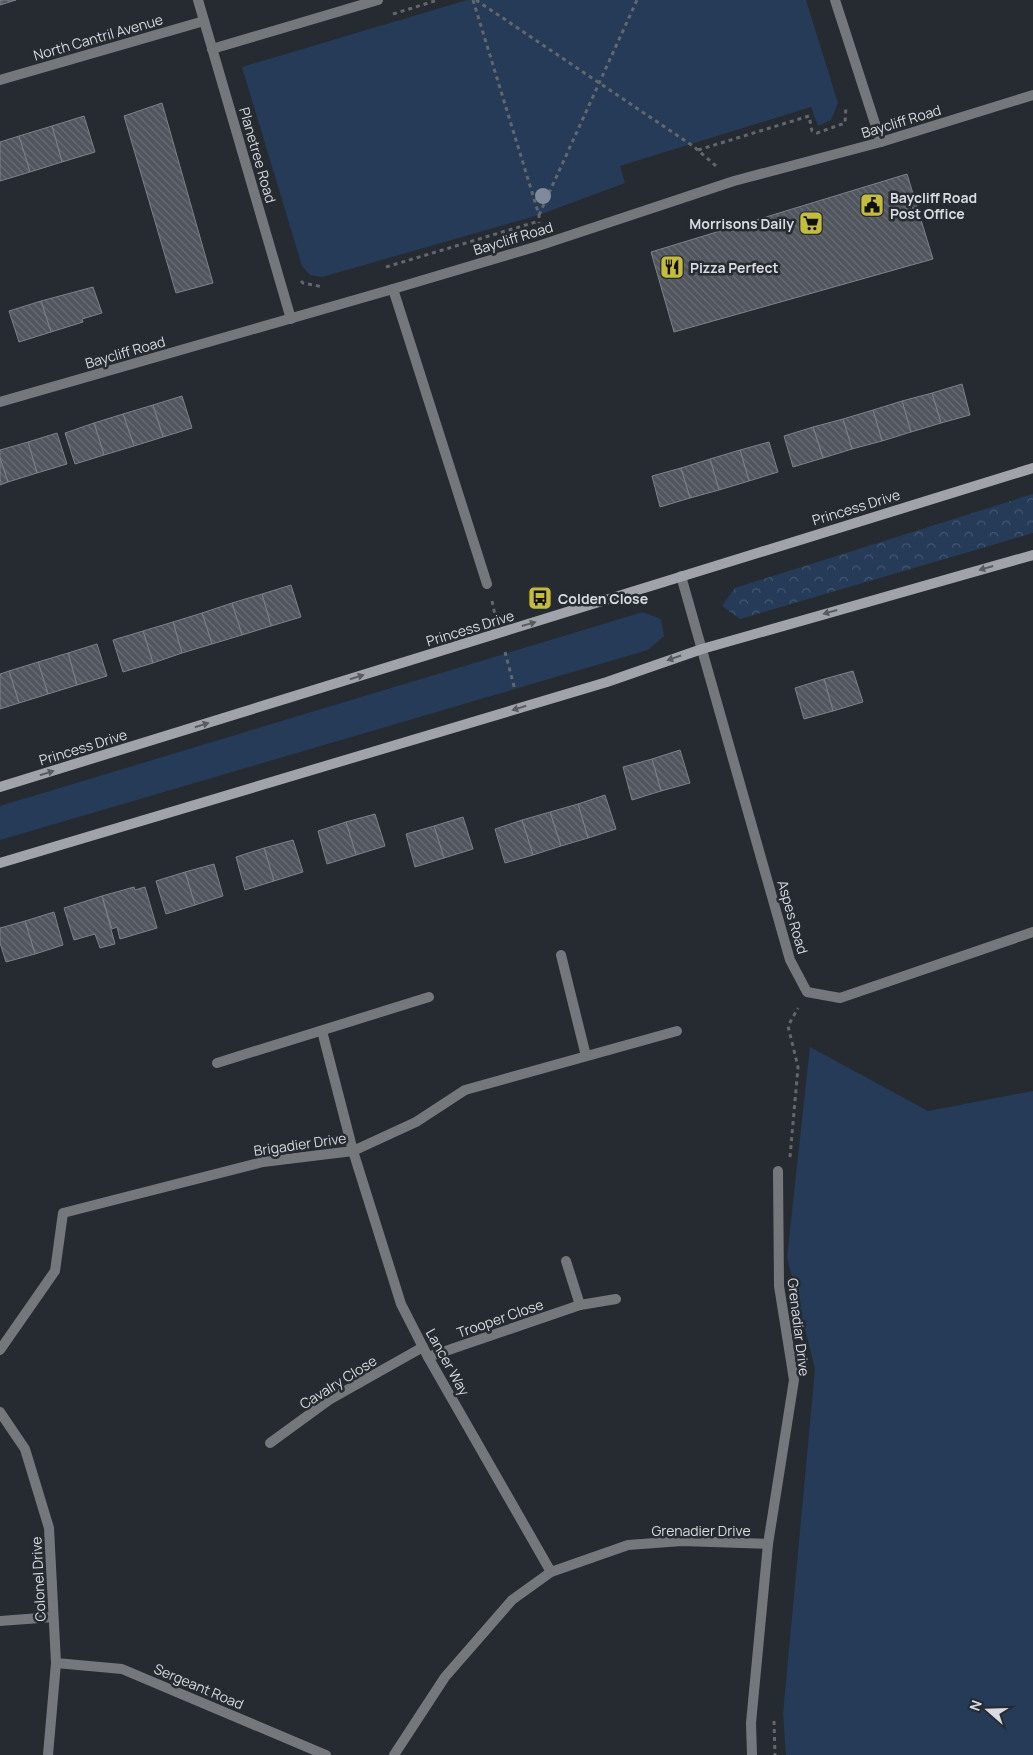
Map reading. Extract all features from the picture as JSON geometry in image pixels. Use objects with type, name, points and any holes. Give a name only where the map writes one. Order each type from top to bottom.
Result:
[{"type":"street","name":"Planetree Road","points":[[198,0],[291,318]]},
{"type":"street","points":[[212,49],[378,0]]},
{"type":"street","points":[[835,0],[881,142]]},
{"type":"street","name":"North Cantril Avenue","points":[[0,80],[204,21]]},
{"type":"street","name":"Baycliff Road","points":[[0,402],[394,289],[538,246],[734,181],[881,142],[1033,95]]},
{"type":"street","points":[[394,289],[487,584]]},
{"type":"street","name":"Princess Drive","points":[[0,787],[1033,468]]},
{"type":"street","points":[[0,862],[606,682],[702,649],[1033,555]]},
{"type":"street","points":[[680,576],[702,649]]},
{"type":"street","name":"Aspes Road","points":[[702,649],[790,960],[807,992],[840,998],[1033,932]]},
{"type":"street","points":[[561,955],[586,1056]]},
{"type":"street","points":[[217,1063],[430,997]]},
{"type":"street","name":"Lancer Way","points":[[322,1031],[353,1151],[402,1304],[428,1357],[551,1572]]},
{"type":"street","name":"Brigadier Drive","points":[[0,1350],[55,1271],[63,1213],[263,1162],[353,1151],[416,1122],[465,1090],[677,1031]]},
{"type":"street","name":"Grenadiar Drive","points":[[768,1544],[794,1380],[779,1286],[778,1171]]},
{"type":"street","points":[[566,1261],[580,1305]]},
{"type":"street","name":"Trooper Close","points":[[428,1357],[580,1305],[616,1299]]},
{"type":"street","name":"Cavalry Close","points":[[270,1443],[329,1400],[423,1347]]},
{"type":"street","name":"Colonel Drive","points":[[0,1412],[25,1449],[49,1528],[56,1663],[48,1755]]},
{"type":"street","name":"Grenadier Drive","points":[[394,1755],[444,1676],[512,1600],[551,1572],[628,1545],[682,1541],[768,1544],[751,1723],[752,1755]]},
{"type":"street","points":[[0,1621],[54,1617]]},
{"type":"street","name":"Sergeant Road","points":[[56,1663],[122,1669],[326,1755]]},
{"type":"path","points":[[390,15],[438,0]]},
{"type":"path","points":[[474,0],[698,150],[734,181]]},
{"type":"path","points":[[474,0],[539,215],[538,246]]},
{"type":"path","points":[[539,215],[637,0]]},
{"type":"path","points":[[698,150],[809,116],[812,131],[817,133],[845,123],[847,109],[844,100]]},
{"type":"path","points":[[378,270],[539,221]]},
{"type":"path","points":[[299,277],[303,283],[321,287],[330,284]]},
{"type":"green space","points":[[467,0],[806,0],[838,103],[831,120],[818,126],[811,107],[620,166],[625,183],[539,215],[322,277],[310,275],[302,266],[242,67]]},
{"type":"green space","points":[[1033,494],[1033,533],[740,619],[722,606],[735,588]]},
{"type":"green space","points":[[643,612],[661,619],[664,636],[648,650],[0,840],[0,806]]},
{"type":"green space","points":[[810,1047],[928,1111],[1033,1091],[1033,1755],[786,1755],[783,1714],[815,1369],[787,1257]]},
{"type":"building","points":[[0,0],[16,0],[0,5]]},
{"type":"building","points":[[162,103],[213,283],[176,293],[124,116]]},
{"type":"building","points":[[84,116],[95,152],[62,162],[52,126]]},
{"type":"building","points":[[52,126],[62,162],[30,172],[19,136]]},
{"type":"building","points":[[19,136],[30,172],[0,181],[0,142]]},
{"type":"building","points":[[907,174],[933,259],[674,332],[651,252]]},
{"type":"building","points":[[93,287],[102,313],[82,319],[83,322],[51,332],[41,301]]},
{"type":"building","points":[[41,301],[51,332],[19,342],[9,311]]},
{"type":"building","points":[[962,384],[970,415],[941,423],[932,393]]},
{"type":"building","points":[[932,393],[941,423],[911,432],[902,401]]},
{"type":"building","points":[[182,396],[192,428],[163,437],[153,405]]},
{"type":"building","points":[[902,401],[911,432],[882,441],[873,410]]},
{"type":"building","points":[[153,405],[163,437],[134,446],[123,414]]},
{"type":"building","points":[[873,410],[882,441],[852,449],[843,419]]},
{"type":"building","points":[[123,414],[134,446],[104,455],[94,423]]},
{"type":"building","points":[[843,419],[852,449],[823,458],[813,427]]},
{"type":"building","points":[[94,423],[104,455],[75,464],[65,433]]},
{"type":"building","points":[[813,427],[823,458],[793,467],[784,436]]},
{"type":"building","points":[[57,433],[67,464],[37,473],[28,442]]},
{"type":"building","points":[[28,442],[37,473],[8,482],[0,458],[0,450]]},
{"type":"building","points":[[769,442],[778,472],[749,481],[740,450]]},
{"type":"building","points":[[740,450],[749,481],[719,490],[710,459]]},
{"type":"building","points":[[0,458],[8,482],[0,485]]},
{"type":"building","points":[[710,459],[719,490],[690,498],[681,468]]},
{"type":"building","points":[[681,468],[690,498],[660,507],[652,476]]},
{"type":"building","points":[[291,585],[301,617],[271,626],[262,594]]},
{"type":"building","points":[[262,594],[271,626],[242,635],[232,603]]},
{"type":"building","points":[[232,603],[242,635],[212,644],[202,613]]},
{"type":"building","points":[[202,613],[212,644],[182,653],[173,622]]},
{"type":"building","points":[[173,622],[182,653],[153,663],[143,631]]},
{"type":"building","points":[[143,631],[153,663],[123,672],[113,640]]},
{"type":"building","points":[[97,644],[107,676],[77,685],[68,653]]},
{"type":"building","points":[[68,653],[77,685],[48,694],[38,662]]},
{"type":"building","points":[[38,662],[48,694],[19,703],[9,671]]},
{"type":"building","points":[[9,671],[19,703],[0,709],[0,674]]},
{"type":"building","points":[[853,671],[863,702],[833,711],[824,679]]},
{"type":"building","points":[[824,679],[833,711],[804,719],[795,688]]},
{"type":"building","points":[[680,750],[690,783],[661,791],[652,759]]},
{"type":"building","points":[[652,759],[661,791],[632,800],[623,767]]},
{"type":"building","points":[[605,795],[616,829],[588,838],[578,804]]},
{"type":"building","points":[[578,804],[588,838],[561,846],[550,812]]},
{"type":"building","points":[[550,812],[561,846],[533,855],[522,820]]},
{"type":"building","points":[[375,814],[385,846],[356,855],[346,822]]},
{"type":"building","points":[[463,817],[473,849],[444,858],[434,826]]},
{"type":"building","points":[[522,820],[533,855],[505,863],[495,829]]},
{"type":"building","points":[[346,822],[356,855],[327,864],[318,831]]},
{"type":"building","points":[[434,826],[444,858],[415,867],[406,834]]},
{"type":"building","points":[[293,840],[303,872],[274,881],[264,848]]},
{"type":"building","points":[[264,848],[274,881],[245,890],[236,857]]},
{"type":"building","points":[[214,864],[223,896],[195,905],[185,872]]},
{"type":"building","points":[[185,872],[195,905],[166,914],[156,881]]},
{"type":"building","points":[[134,887],[135,890],[145,887],[157,928],[120,939],[117,927],[112,929],[102,896]]},
{"type":"building","points":[[102,896],[115,944],[100,948],[95,934],[74,940],[64,908]]},
{"type":"building","points":[[54,912],[63,945],[35,954],[25,921]]},
{"type":"building","points":[[25,921],[35,954],[6,962],[0,943],[0,928]]},
{"type":"place","name":"Baycliff Road Post Office","points":[[872,205]]},
{"type":"place","name":"Morrisons Daily","points":[[811,223]]},
{"type":"place","name":"Pizza Perfect","points":[[672,267]]},
{"type":"place","name":"Colden Close","points":[[540,598]]}]
